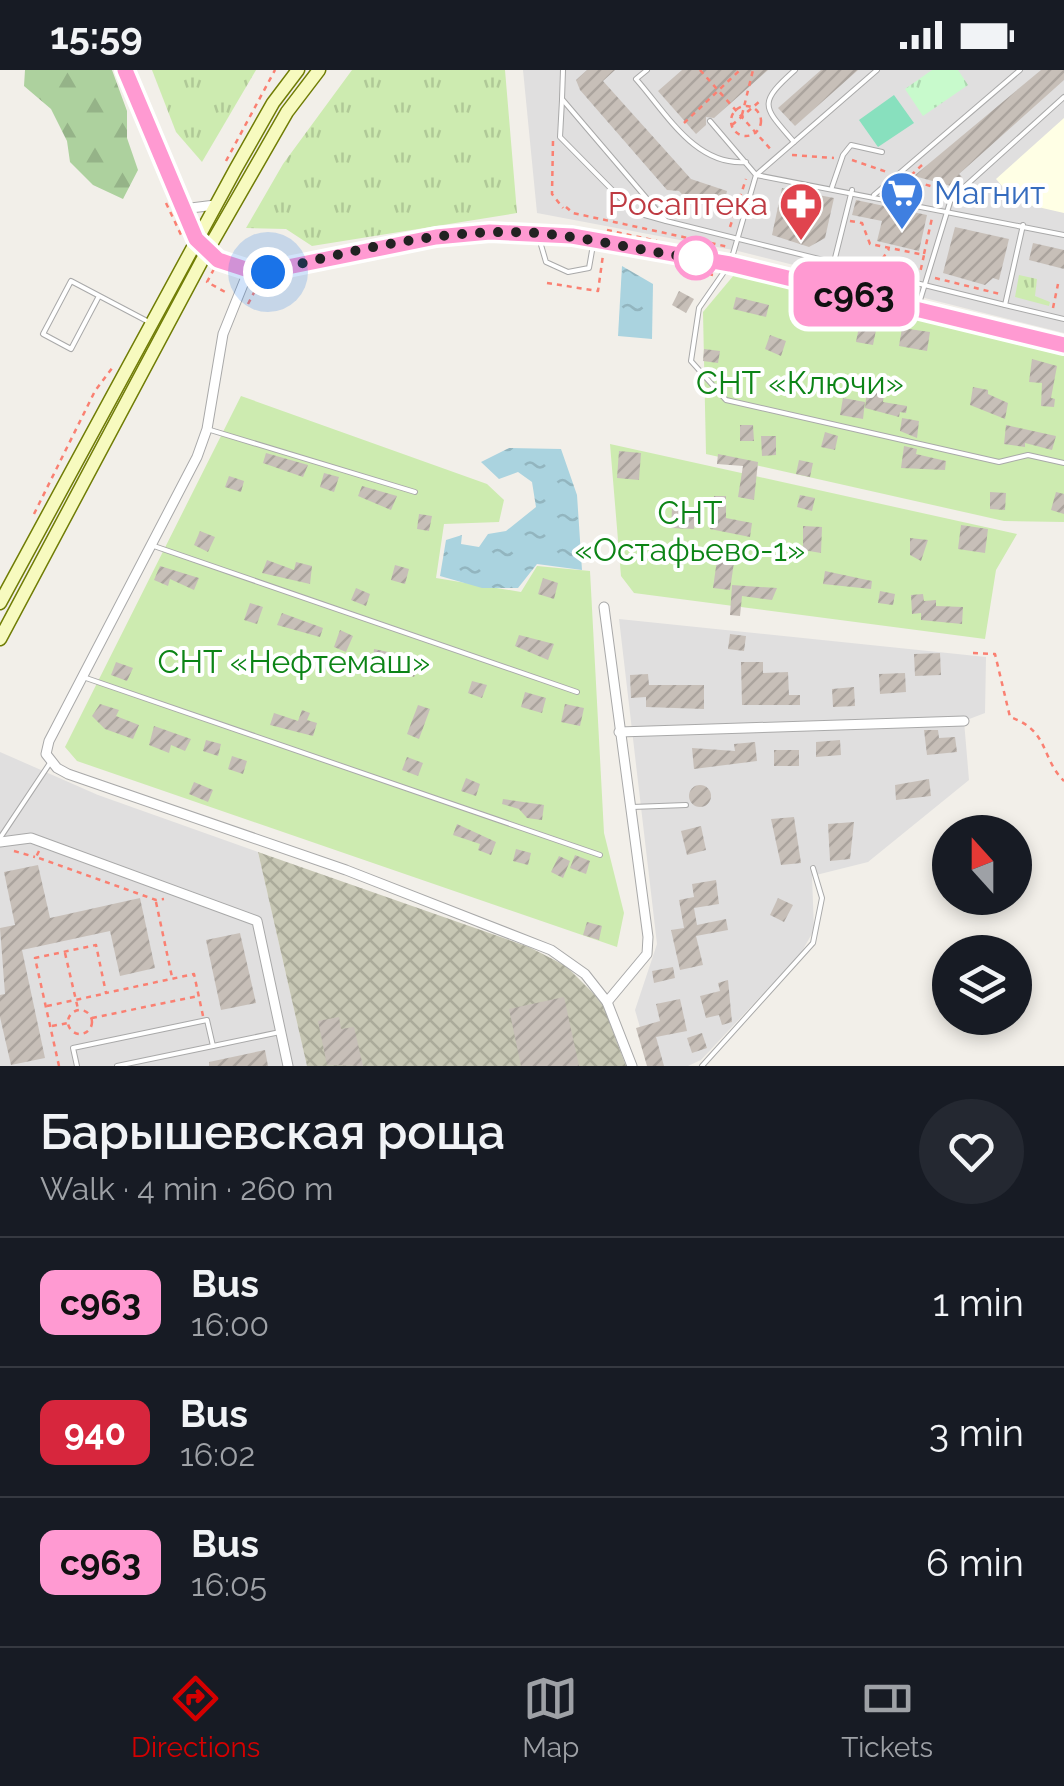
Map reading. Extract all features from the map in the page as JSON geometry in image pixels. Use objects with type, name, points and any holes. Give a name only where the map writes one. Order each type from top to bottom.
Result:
[{"type":"main road","points":[[0,603],[196,239],[273,103],[298,70]]},
{"type":"main road","points":[[0,639],[206,252],[287,112],[319,70]]},
{"type":"street","points":[[125,70],[171,201],[206,252],[248,272],[436,237],[538,233],[730,264],[1064,345]]},
{"type":"street","points":[[171,201],[190,208],[216,205]]},
{"type":"street","points":[[248,272],[224,334],[207,428],[46,748],[50,762],[68,774],[537,943],[585,974],[607,1002],[632,1066]]},
{"type":"street","points":[[604,607],[647,954],[607,1002]]},
{"type":"street","points":[[619,732],[964,721]]},
{"type":"street","points":[[0,840],[31,838],[257,921],[288,1066]]},
{"type":"lane","points":[[563,70],[560,137],[634,212],[1064,319]]},
{"type":"lane","points":[[646,70],[636,79],[703,154],[729,163],[746,162]]},
{"type":"lane","points":[[794,142],[767,111],[770,93],[795,70]]},
{"type":"lane","points":[[877,70],[756,175],[730,264],[699,308],[691,361],[726,400],[998,462],[1028,455],[1064,462]]},
{"type":"lane","points":[[874,195],[1020,70]]},
{"type":"lane","points":[[917,310],[952,199],[1064,97]]},
{"type":"lane","points":[[562,99],[666,220]]},
{"type":"lane","points":[[710,122],[756,175],[852,190],[1064,235]]},
{"type":"lane","points":[[832,187],[842,155],[851,146],[882,152]]},
{"type":"lane","points":[[834,262],[852,190]]},
{"type":"lane","points":[[1005,304],[1024,225]]},
{"type":"lane","points":[[538,233],[546,262],[558,270],[580,273],[589,268],[594,240]]},
{"type":"lane","points":[[99,296],[71,349],[43,334],[71,281],[151,323]]},
{"type":"lane","points":[[207,428],[415,492]]},
{"type":"lane","points":[[151,545],[577,692]]},
{"type":"lane","points":[[82,676],[600,856]]},
{"type":"lane","points":[[0,840],[50,762]]},
{"type":"lane","points":[[628,807],[686,805]]},
{"type":"lane","points":[[702,1066],[812,944],[822,898],[813,868]]},
{"type":"lane","points":[[77,1066],[73,1048],[207,1020],[213,1046]]},
{"type":"lane","points":[[118,1066],[280,1032]]},
{"type":"path","points":[[220,171],[275,70]]},
{"type":"path","points":[[700,70],[778,156]]},
{"type":"path","points":[[679,128],[740,70]]},
{"type":"path","points":[[742,116],[753,70]]},
{"type":"path","points":[[731,126],[770,93]]},
{"type":"path","points":[[731,126],[736,110],[752,107],[760,116],[756,132]]},
{"type":"path","points":[[731,126],[745,136],[756,132]]},
{"type":"path","points":[[930,157],[907,179],[948,191]]},
{"type":"path","points":[[972,199],[984,202]]},
{"type":"path","points":[[171,201],[184,242],[178,252]]},
{"type":"path","points":[[566,208],[735,248]]},
{"type":"path","points":[[843,220],[862,224],[870,244],[924,255],[919,274],[1007,295]]},
{"type":"path","points":[[607,233],[609,221]]},
{"type":"path","points":[[877,267],[890,248]]},
{"type":"path","points":[[548,284],[598,291],[604,254]]},
{"type":"path","points":[[214,269],[208,282],[233,296]]},
{"type":"path","points":[[248,304],[256,286],[270,279]]},
{"type":"path","points":[[1052,310],[1058,284]]},
{"type":"path","points":[[34,512],[98,384],[118,362]]},
{"type":"path","points":[[973,653],[995,654],[1010,717],[1026,723],[1045,742],[1054,771],[1064,780]]},
{"type":"path","points":[[36,858],[42,842]]},
{"type":"path","points":[[12,850],[156,900],[175,896]]},
{"type":"path","points":[[156,900],[173,979]]},
{"type":"path","points":[[59,1066],[35,958],[96,945],[106,994]]},
{"type":"path","points":[[65,952],[78,1010]]},
{"type":"path","points":[[46,1006],[194,974],[204,1021]]},
{"type":"path","points":[[92,1018],[198,996]]},
{"type":"path","points":[[84,1009],[92,1018],[89,1031],[81,1034],[72,1032],[68,1023],[69,1016],[78,1010],[84,1009]]},
{"type":"path","points":[[50,1027],[68,1023]]},
{"type":"shaded area","points":[[523,70],[1064,70],[1064,333],[738,251],[537,213]]},
{"type":"shaded area","points":[[1064,118],[1064,213],[1016,202],[996,179]]},
{"type":"shaded area","points":[[619,619],[986,657],[985,713],[964,721],[969,780],[868,862],[812,876],[814,930],[801,953],[701,1060],[688,1066],[651,1066],[635,1010],[657,944]]},
{"type":"shaded area","points":[[0,752],[98,795],[258,852],[307,1066],[0,1066]]},
{"type":"shaded area","points":[[258,852],[529,947],[566,966],[602,1002],[626,1066],[307,1066]]},
{"type":"green space","points":[[25,70],[112,70],[127,111],[127,138],[138,170],[123,199],[93,185],[70,162],[67,141],[51,109],[24,86]]},
{"type":"green space","points":[[152,70],[256,70],[202,162],[176,132]]},
{"type":"green space","points":[[352,70],[505,70],[517,213],[312,246],[286,229],[246,228],[283,164]]},
{"type":"green space","points":[[932,70],[958,70],[968,85],[923,116],[905,89]]},
{"type":"green space","points":[[894,95],[914,123],[878,147],[859,120]]},
{"type":"green space","name":"СНТ «Ключи»","points":[[734,275],[1064,353],[1064,522],[1004,521],[706,454],[703,312]]},
{"type":"green space","points":[[1019,275],[1037,279],[1035,296],[1050,302],[1049,306],[1015,297]]},
{"type":"green space","name":"СНТ «Нефтемаш»","points":[[241,396],[487,484],[504,500],[499,522],[444,524],[436,578],[521,592],[537,566],[590,571],[604,833],[624,913],[617,947],[77,761],[65,747]]},
{"type":"green space","name":"СНТ «Остафьево-1»","points":[[610,444],[1017,534],[996,570],[985,639],[634,593],[621,576]]},
{"type":"water","points":[[622,266],[653,284],[652,339],[618,336]]},
{"type":"water","points":[[509,448],[561,449],[577,495],[582,570],[537,564],[518,588],[482,588],[440,576],[446,540],[462,535],[461,544],[479,547],[488,534],[506,531],[536,507],[532,482],[518,472],[499,479],[481,462]]},
{"type":"building","points":[[587,70],[615,70],[603,81],[691,179],[727,191],[723,208],[689,202],[679,191],[667,190],[580,90],[576,80]]},
{"type":"building","points":[[682,70],[768,70],[714,118],[706,117],[706,125],[696,134],[658,91]]},
{"type":"building","points":[[821,70],[858,70],[795,126],[778,108]]},
{"type":"building","points":[[1041,70],[1064,70],[1064,80],[959,174],[962,177],[951,186],[914,176]]},
{"type":"building","points":[[782,188],[834,198],[825,238],[809,247],[772,235]]},
{"type":"building","name":"Магнит","points":[[856,200],[927,215],[919,251],[877,241],[882,221],[852,215]]},
{"type":"building","points":[[955,227],[1009,239],[999,280],[993,278],[985,285],[943,273]]},
{"type":"building","points":[[1033,243],[1064,250],[1064,269],[1029,260]]},
{"type":"building","points":[[679,291],[694,299],[686,313],[672,305]]},
{"type":"building","points":[[736,297],[769,305],[766,317],[733,309]]},
{"type":"building","points":[[861,316],[878,320],[873,345],[856,342]]},
{"type":"building","points":[[902,328],[930,332],[927,351],[899,346]]},
{"type":"building","points":[[770,335],[786,341],[781,356],[765,349]]},
{"type":"building","points":[[704,349],[720,351],[718,363],[703,361]]},
{"type":"building","points":[[1032,359],[1057,366],[1051,398],[1055,399],[1054,407],[1041,406],[1042,383],[1029,382]]},
{"type":"building","points":[[868,381],[885,383],[883,402],[907,406],[906,413],[900,412],[899,417],[865,408]]},
{"type":"building","points":[[973,387],[988,390],[988,394],[1008,403],[1005,419],[970,405]]},
{"type":"building","points":[[843,398],[865,402],[863,419],[840,415]]},
{"type":"building","points":[[902,418],[919,421],[917,438],[900,431]]},
{"type":"building","points":[[740,425],[753,425],[754,441],[740,441]]},
{"type":"building","points":[[1006,425],[1056,436],[1052,450],[1025,443],[1025,447],[1004,444]]},
{"type":"building","points":[[825,432],[838,436],[835,450],[821,447]]},
{"type":"building","points":[[761,436],[776,436],[776,455],[762,456]]},
{"type":"building","points":[[904,446],[917,449],[916,454],[946,461],[945,470],[901,468]]},
{"type":"building","points":[[619,451],[641,453],[639,480],[617,478]]},
{"type":"building","points":[[266,453],[308,465],[303,477],[263,463]]},
{"type":"building","points":[[718,454],[758,462],[754,500],[738,497],[743,466],[717,464]]},
{"type":"building","points":[[799,460],[813,463],[810,477],[796,474]]},
{"type":"building","points":[[324,473],[339,477],[334,492],[320,487]]},
{"type":"building","points":[[229,476],[244,481],[241,492],[225,487]]},
{"type":"building","points":[[362,486],[397,496],[391,510],[358,496]]},
{"type":"building","points":[[990,492],[1006,493],[1005,510],[990,509]]},
{"type":"building","points":[[1056,492],[1064,494],[1064,514],[1051,510]]},
{"type":"building","points":[[800,495],[815,498],[812,511],[797,507]]},
{"type":"building","points":[[714,496],[726,496],[726,518],[752,523],[750,537],[710,529]]},
{"type":"building","points":[[672,509],[695,510],[694,529],[671,528]]},
{"type":"building","points":[[419,514],[432,516],[429,531],[417,529]]},
{"type":"building","points":[[961,525],[988,529],[985,553],[958,549]]},
{"type":"building","points":[[803,526],[822,527],[821,553],[803,550]]},
{"type":"building","points":[[200,531],[215,537],[208,552],[194,545]]},
{"type":"building","points":[[910,538],[928,540],[921,561],[910,555]]},
{"type":"building","points":[[267,560],[294,570],[296,562],[312,566],[310,584],[262,573]]},
{"type":"building","points":[[717,560],[734,562],[730,590],[713,588]]},
{"type":"building","points":[[395,565],[409,569],[405,584],[391,580]]},
{"type":"building","points":[[160,566],[199,578],[194,590],[170,579],[168,586],[154,580]]},
{"type":"building","points":[[825,571],[872,581],[871,589],[823,584]]},
{"type":"building","points":[[543,578],[558,583],[554,599],[538,594]]},
{"type":"building","points":[[732,585],[777,588],[772,600],[742,596],[740,616],[730,615]]},
{"type":"building","points":[[356,588],[370,594],[366,606],[351,600]]},
{"type":"building","points":[[880,591],[895,594],[893,605],[878,603]]},
{"type":"building","points":[[923,594],[924,601],[936,600],[936,606],[963,607],[962,624],[921,620],[921,613],[912,614],[911,595]]},
{"type":"building","points":[[250,603],[263,607],[257,624],[244,620]]},
{"type":"building","points":[[282,613],[323,628],[320,637],[277,625]]},
{"type":"building","points":[[340,630],[353,636],[346,652],[334,647]]},
{"type":"building","points":[[730,634],[746,636],[744,651],[728,649]]},
{"type":"building","points":[[519,635],[554,644],[548,660],[515,646]]},
{"type":"building","points":[[374,649],[421,659],[414,677],[392,668],[391,677],[372,668]]},
{"type":"building","points":[[940,653],[941,675],[915,676],[914,654]]},
{"type":"building","points":[[116,662],[133,668],[127,681],[111,675]]},
{"type":"building","points":[[741,662],[763,662],[763,673],[788,672],[789,695],[800,695],[800,705],[742,705]]},
{"type":"building","points":[[905,673],[906,692],[880,694],[879,674]]},
{"type":"building","points":[[648,674],[649,685],[704,685],[704,709],[646,707],[646,697],[631,698],[630,675]]},
{"type":"building","points":[[472,681],[487,685],[482,698],[468,693]]},
{"type":"building","points":[[854,687],[855,706],[833,707],[832,689]]},
{"type":"building","points":[[525,692],[546,698],[542,713],[521,707]]},
{"type":"building","points":[[100,704],[119,710],[116,716],[139,725],[133,739],[105,729],[92,716]]},
{"type":"building","points":[[565,704],[584,708],[580,726],[561,722]]},
{"type":"building","points":[[418,705],[430,709],[419,739],[407,734]]},
{"type":"building","points":[[302,710],[310,713],[307,720],[317,723],[313,736],[270,725],[274,713],[298,721]]},
{"type":"building","points":[[154,726],[191,739],[185,751],[171,745],[169,753],[149,745]]},
{"type":"building","points":[[924,730],[938,730],[939,738],[955,737],[957,752],[927,755]]},
{"type":"building","points":[[206,740],[221,744],[218,756],[203,751]]},
{"type":"building","points":[[840,740],[841,755],[816,757],[816,742]]},
{"type":"building","points":[[755,742],[757,761],[694,769],[692,748],[735,751],[734,744]]},
{"type":"building","points":[[774,750],[799,750],[799,766],[774,766]]},
{"type":"building","points":[[232,756],[247,761],[243,774],[228,769]]},
{"type":"building","points":[[407,757],[423,763],[418,776],[402,770]]},
{"type":"building","points":[[466,778],[480,784],[476,796],[461,791]]},
{"type":"building","points":[[929,779],[931,796],[896,800],[895,785]]},
{"type":"building","points":[[194,782],[213,790],[208,802],[189,794]]},
{"type":"building","points":[[700,785],[708,788],[708,804],[700,807],[692,804],[689,796],[692,788]]},
{"type":"building","points":[[503,799],[544,805],[542,820],[527,818],[519,809],[502,804]]},
{"type":"building","points":[[794,817],[801,863],[781,865],[771,819]]},
{"type":"building","points":[[854,822],[850,859],[830,861],[828,824]]},
{"type":"building","points":[[457,824],[496,842],[491,855],[478,850],[480,844],[453,835]]},
{"type":"building","points":[[701,826],[706,850],[687,855],[681,831]]},
{"type":"building","points":[[516,849],[531,853],[528,865],[513,861]]},
{"type":"building","points":[[575,855],[590,861],[586,874],[570,868]]},
{"type":"building","points":[[559,856],[570,861],[563,878],[551,872]]},
{"type":"building","points":[[38,865],[50,918],[140,898],[155,968],[120,976],[110,931],[22,950],[45,1058],[11,1065],[0,1017],[0,995],[5,994],[0,928],[15,925],[4,872]]},
{"type":"building","points":[[716,880],[719,904],[694,908],[697,925],[726,919],[728,930],[696,936],[703,965],[680,970],[671,930],[684,928],[679,900],[694,897],[692,884]]},
{"type":"building","points":[[778,898],[793,905],[784,922],[770,915]]},
{"type":"building","points":[[587,922],[602,926],[599,940],[583,935]]},
{"type":"building","points":[[240,933],[256,1003],[221,1010],[206,940]]},
{"type":"building","points":[[673,967],[675,978],[654,983],[652,971]]},
{"type":"building","points":[[728,980],[732,1022],[722,1025],[719,1015],[706,1018],[700,996],[720,991],[718,983]]},
{"type":"building","points":[[564,997],[579,1066],[521,1066],[509,1009]]},
{"type":"building","points":[[680,999],[687,1031],[656,1037],[664,1066],[647,1066],[636,1028],[660,1021],[656,1004]]},
{"type":"building","points":[[339,1017],[341,1029],[354,1027],[363,1066],[327,1065],[318,1021]]},
{"type":"building","points":[[702,1033],[707,1048],[692,1053],[687,1038]]},
{"type":"building","points":[[265,1050],[268,1066],[209,1066],[209,1062]]},
{"type":"bus line","name":"с963","points":[[125,70],[154,147],[196,239],[206,252],[239,270],[268,272],[436,237],[538,233],[730,264],[1064,345]]},
{"type":"place","name":"Магнит","points":[[902,231]]},
{"type":"place","name":"Росаптека","points":[[801,242]]},
{"type":"route","points":[[268,272],[402,243],[490,232],[572,236],[696,258]]}]
